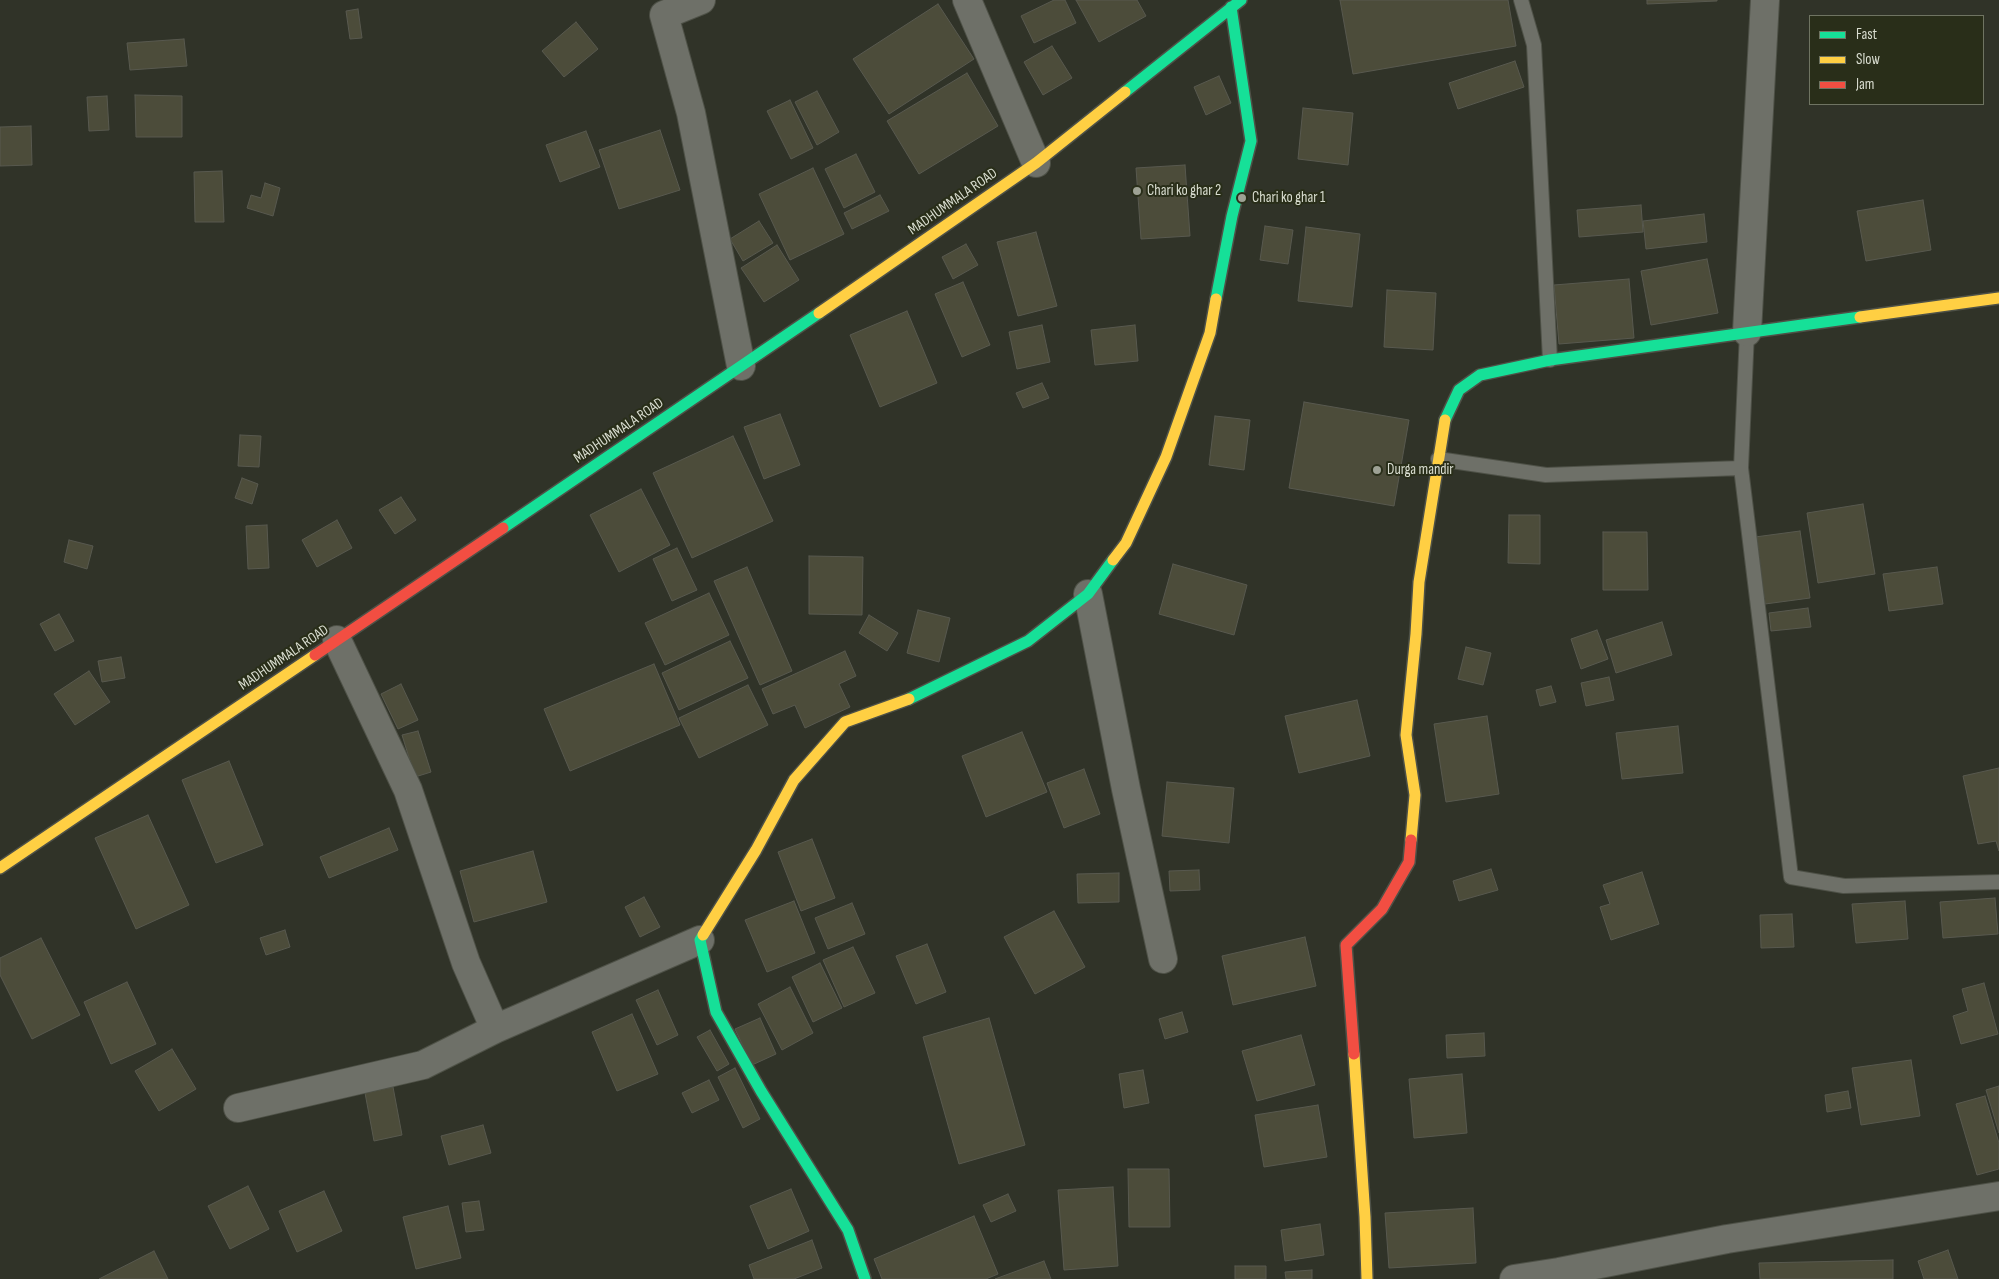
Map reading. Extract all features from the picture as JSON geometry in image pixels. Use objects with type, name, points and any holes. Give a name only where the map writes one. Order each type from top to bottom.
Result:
[{"type":"street","points":[[700,0],[662,8],[691,113],[741,366]]},
{"type":"street","points":[[967,0],[1036,163]]},
{"type":"street","points":[[1747,332],[1765,0]]},
{"type":"street","points":[[238,1108],[423,1065],[494,1029],[700,940],[756,850],[794,780],[845,722],[911,698],[1028,641],[1088,594],[1126,543],[1166,457],[1210,333],[1232,216],[1251,141],[1236,3]]},
{"type":"street","name":"MADHUMMALA ROAD","points":[[0,868],[741,366],[1036,163],[1236,3]]},
{"type":"street","points":[[1367,1279],[1365,1217],[1346,945],[1382,909],[1409,862],[1415,795],[1406,735],[1419,582],[1444,421],[1459,390],[1480,374],[1550,360],[1999,298]]},
{"type":"street","points":[[1088,594],[1126,789],[1163,959]]},
{"type":"street","points":[[336,640],[408,790],[466,963],[494,1029]]},
{"type":"street","points":[[700,940],[716,1012],[766,1100],[848,1230],[865,1279]]},
{"type":"street","points":[[1514,1279],[1727,1239],[1999,1196]]},
{"type":"lane","points":[[1521,0],[1534,46],[1550,360]]},
{"type":"lane","points":[[1747,332],[1741,468],[1791,877],[1844,886],[1999,882]]},
{"type":"lane","points":[[1438,459],[1546,475],[1741,468]]},
{"type":"building","points":[[1054,0],[1065,0],[1076,23],[1034,43],[1021,16]]},
{"type":"building","points":[[1076,0],[1137,0],[1146,16],[1099,42]]},
{"type":"building","points":[[1340,0],[1508,0],[1516,46],[1353,74]]},
{"type":"building","points":[[1647,0],[1717,0],[1717,1],[1647,4]]},
{"type":"building","points":[[938,4],[974,59],[889,114],[853,59]]},
{"type":"building","points":[[358,9],[362,38],[350,39],[346,11]]},
{"type":"building","points":[[576,22],[598,49],[564,77],[542,51]]},
{"type":"building","points":[[184,39],[187,66],[130,70],[127,43]]},
{"type":"building","points":[[1052,46],[1072,78],[1043,95],[1024,62]]},
{"type":"building","points":[[1515,61],[1524,87],[1458,109],[1449,83]]},
{"type":"building","points":[[967,73],[998,126],[919,174],[887,121]]},
{"type":"building","points":[[1219,76],[1231,103],[1206,115],[1194,87]]},
{"type":"building","points":[[817,91],[839,132],[817,145],[795,102]]},
{"type":"building","points":[[135,95],[182,96],[182,137],[136,137]]},
{"type":"building","points":[[107,96],[109,130],[89,131],[87,97]]},
{"type":"building","points":[[790,100],[813,148],[791,159],[767,111]]},
{"type":"building","points":[[1303,108],[1353,113],[1348,165],[1298,159]]},
{"type":"building","points":[[31,126],[32,165],[0,166],[0,127]]},
{"type":"building","points":[[660,130],[680,190],[619,209],[599,150]]},
{"type":"building","points":[[586,131],[600,167],[560,182],[546,145]]},
{"type":"building","points":[[856,154],[875,192],[844,208],[825,169]]},
{"type":"building","points":[[1185,165],[1190,236],[1141,239],[1136,168]]},
{"type":"building","points":[[813,168],[844,234],[790,260],[759,194]]},
{"type":"building","points":[[222,171],[224,222],[195,222],[194,172]]},
{"type":"building","points":[[265,183],[280,188],[273,216],[247,208],[251,195],[261,198]]},
{"type":"building","points":[[880,195],[889,211],[852,229],[844,213]]},
{"type":"building","points":[[1923,200],[1931,250],[1866,261],[1857,211]]},
{"type":"building","points":[[1641,205],[1643,232],[1579,237],[1577,210]]},
{"type":"building","points":[[1704,214],[1707,242],[1646,249],[1643,221]]},
{"type":"building","points":[[759,221],[773,243],[743,261],[730,239]]},
{"type":"building","points":[[1265,226],[1293,230],[1288,264],[1260,260]]},
{"type":"building","points":[[1306,227],[1360,234],[1352,307],[1298,301]]},
{"type":"building","points":[[1036,232],[1057,306],[1018,316],[997,242]]},
{"type":"building","points":[[966,244],[978,265],[953,279],[942,257]]},
{"type":"building","points":[[777,245],[799,280],[764,302],[741,268]]},
{"type":"building","points":[[1707,259],[1718,313],[1651,325],[1641,271]]},
{"type":"building","points":[[1629,279],[1634,338],[1559,344],[1554,285]]},
{"type":"building","points":[[963,282],[990,345],[962,357],[935,294]]},
{"type":"building","points":[[1387,290],[1436,293],[1433,350],[1384,347]]},
{"type":"building","points":[[907,311],[937,383],[880,407],[850,335]]},
{"type":"building","points":[[1042,325],[1050,362],[1017,369],[1009,332]]},
{"type":"building","points":[[1135,325],[1138,361],[1095,365],[1091,330]]},
{"type":"building","points":[[1042,383],[1049,398],[1023,408],[1016,393]]},
{"type":"building","points":[[1304,402],[1409,420],[1394,506],[1289,488]]},
{"type":"building","points":[[780,414],[800,465],[764,479],[744,427]]},
{"type":"building","points":[[1215,416],[1250,420],[1244,470],[1209,465]]},
{"type":"building","points":[[240,435],[261,436],[259,467],[238,466]]},
{"type":"building","points":[[733,436],[773,521],[692,558],[653,473]]},
{"type":"building","points":[[242,478],[258,484],[252,504],[235,498]]},
{"type":"building","points":[[641,489],[670,545],[619,572],[590,515]]},
{"type":"building","points":[[401,497],[416,520],[395,534],[379,510]]},
{"type":"building","points":[[1863,504],[1875,574],[1818,583],[1807,513]]},
{"type":"building","points":[[1509,515],[1540,515],[1540,564],[1508,563]]},
{"type":"building","points":[[337,520],[352,548],[317,567],[302,540]]},
{"type":"building","points":[[267,525],[269,568],[248,569],[246,526]]},
{"type":"building","points":[[1800,531],[1810,598],[1765,604],[1755,537]]},
{"type":"building","points":[[1603,532],[1647,532],[1648,590],[1603,590]]},
{"type":"building","points":[[69,540],[93,546],[87,569],[64,562]]},
{"type":"building","points":[[677,548],[697,590],[672,601],[653,559]]},
{"type":"building","points":[[809,556],[863,557],[862,615],[809,614]]},
{"type":"building","points":[[1173,564],[1247,585],[1234,635],[1159,614]]},
{"type":"building","points":[[747,567],[792,671],[760,685],[714,581]]},
{"type":"building","points":[[1937,567],[1943,604],[1889,611],[1883,574]]},
{"type":"building","points":[[709,593],[729,635],[665,665],[645,623]]},
{"type":"building","points":[[1808,608],[1811,627],[1771,631],[1769,613]]},
{"type":"building","points":[[918,610],[950,618],[939,662],[907,653]]},
{"type":"building","points":[[59,614],[74,641],[55,651],[40,624]]},
{"type":"building","points":[[869,615],[898,633],[887,651],[859,633]]},
{"type":"building","points":[[1662,622],[1672,655],[1616,673],[1606,640]]},
{"type":"building","points":[[1597,630],[1608,659],[1581,669],[1571,639]]},
{"type":"building","points":[[730,641],[748,678],[679,710],[662,673]]},
{"type":"building","points":[[1466,647],[1491,653],[1483,685],[1458,679]]},
{"type":"building","points":[[845,651],[856,676],[839,684],[850,707],[805,728],[795,705],[773,714],[762,689]]},
{"type":"building","points":[[121,657],[125,678],[102,682],[98,661]]},
{"type":"building","points":[[654,664],[680,725],[570,771],[544,709]]},
{"type":"building","points":[[89,671],[110,702],[75,725],[54,694]]},
{"type":"building","points":[[1609,677],[1614,700],[1586,706],[1581,683]]},
{"type":"building","points":[[401,684],[418,720],[398,729],[381,694]]},
{"type":"building","points":[[748,685],[768,725],[699,758],[679,718]]},
{"type":"building","points":[[1551,686],[1556,702],[1540,706],[1536,690]]},
{"type":"building","points":[[1357,700],[1370,756],[1299,773],[1285,716]]},
{"type":"building","points":[[1487,716],[1499,794],[1446,802],[1434,724]]},
{"type":"building","points":[[1678,726],[1683,773],[1622,779],[1616,733]]},
{"type":"building","points":[[418,731],[431,772],[415,777],[402,735]]},
{"type":"building","points":[[1022,732],[1047,792],[986,817],[962,756]]},
{"type":"building","points":[[229,761],[263,845],[216,863],[182,780]]},
{"type":"building","points":[[1999,768],[1999,851],[1996,841],[1978,844],[1963,776]]},
{"type":"building","points":[[1084,769],[1100,814],[1064,828],[1047,783]]},
{"type":"building","points":[[1167,782],[1234,788],[1229,843],[1162,836]]},
{"type":"building","points":[[148,815],[189,905],[136,929],[95,838]]},
{"type":"building","points":[[389,828],[398,850],[329,878],[320,857]]},
{"type":"building","points":[[812,839],[835,898],[801,911],[778,852]]},
{"type":"building","points":[[533,851],[547,902],[474,922],[460,871]]},
{"type":"building","points":[[1491,869],[1498,890],[1459,901],[1453,881]]},
{"type":"building","points":[[1199,870],[1200,890],[1170,891],[1169,871]]},
{"type":"building","points":[[1642,872],[1659,924],[1611,940],[1600,907],[1610,904],[1603,885]]},
{"type":"building","points":[[1119,873],[1119,902],[1078,903],[1077,874]]},
{"type":"building","points":[[644,897],[660,927],[640,937],[625,907]]},
{"type":"building","points":[[1995,898],[1998,934],[1943,938],[1940,902]]},
{"type":"building","points":[[794,901],[815,953],[767,972],[745,920]]},
{"type":"building","points":[[1905,901],[1908,939],[1856,943],[1852,904]]},
{"type":"building","points":[[852,903],[865,934],[828,949],[815,918]]},
{"type":"building","points":[[1054,911],[1085,967],[1035,994],[1004,937]]},
{"type":"building","points":[[1792,914],[1794,947],[1761,948],[1760,915]]},
{"type":"building","points":[[285,930],[290,947],[266,955],[260,938]]},
{"type":"building","points":[[1305,937],[1316,986],[1233,1005],[1222,956]]},
{"type":"building","points":[[41,938],[80,1015],[32,1039],[0,975],[0,958]]},
{"type":"building","points":[[927,944],[946,992],[916,1004],[896,956]]},
{"type":"building","points":[[853,947],[875,993],[844,1007],[823,960]]},
{"type":"building","points":[[820,963],[842,1008],[813,1022],[792,977]]},
{"type":"building","points":[[127,982],[156,1044],[111,1064],[84,1002]]},
{"type":"building","points":[[1984,983],[1998,1034],[1961,1044],[1953,1016],[1968,1011],[1962,989]]},
{"type":"building","points":[[790,987],[813,1033],[782,1050],[758,1004]]},
{"type":"building","points":[[658,990],[678,1035],[657,1045],[636,1000]]},
{"type":"building","points":[[1182,1012],[1188,1032],[1165,1039],[1159,1019]]},
{"type":"building","points":[[632,1014],[658,1074],[617,1091],[592,1032]]},
{"type":"building","points":[[760,1018],[776,1054],[752,1065],[735,1029]]},
{"type":"building","points":[[989,1018],[1025,1145],[959,1164],[923,1037]]},
{"type":"building","points":[[710,1030],[729,1064],[717,1071],[697,1037]]},
{"type":"building","points":[[1484,1033],[1485,1056],[1447,1058],[1446,1035]]},
{"type":"building","points":[[1301,1035],[1315,1085],[1257,1101],[1242,1051]]},
{"type":"building","points":[[172,1049],[196,1089],[159,1111],[135,1071]]},
{"type":"building","points":[[1911,1060],[1920,1116],[1861,1125],[1852,1068]]},
{"type":"building","points":[[735,1068],[760,1119],[743,1128],[718,1077]]},
{"type":"building","points":[[1143,1070],[1149,1103],[1124,1108],[1119,1074]]},
{"type":"building","points":[[1462,1074],[1467,1133],[1414,1138],[1409,1079]]},
{"type":"building","points":[[709,1080],[719,1100],[692,1113],[682,1093]]},
{"type":"building","points":[[1999,1086],[1999,1133],[1986,1090]]},
{"type":"building","points":[[393,1087],[402,1135],[374,1141],[365,1093]]},
{"type":"building","points":[[1848,1091],[1851,1108],[1827,1112],[1825,1095]]},
{"type":"building","points":[[1985,1096],[1999,1143],[1999,1169],[1977,1175],[1956,1104]]},
{"type":"building","points":[[1318,1105],[1327,1157],[1264,1167],[1255,1115]]},
{"type":"building","points":[[483,1125],[491,1153],[449,1165],[441,1136]]},
{"type":"building","points":[[1128,1169],[1169,1169],[1170,1227],[1129,1227]]},
{"type":"building","points":[[248,1186],[269,1229],[230,1249],[208,1206]]},
{"type":"building","points":[[1113,1187],[1118,1266],[1064,1270],[1058,1190]]},
{"type":"building","points":[[791,1189],[809,1231],[768,1249],[750,1206]]},
{"type":"building","points":[[324,1191],[342,1231],[297,1252],[279,1211]]},
{"type":"building","points":[[1008,1194],[1016,1211],[991,1222],[983,1205]]},
{"type":"building","points":[[479,1201],[484,1230],[466,1232],[462,1203]]},
{"type":"building","points":[[448,1206],[461,1258],[416,1269],[403,1217]]},
{"type":"building","points":[[1473,1208],[1476,1263],[1389,1268],[1385,1213]]},
{"type":"building","points":[[974,1216],[998,1274],[986,1279],[882,1279],[874,1259]]},
{"type":"building","points":[[1320,1224],[1324,1255],[1285,1261],[1281,1230]]},
{"type":"building","points":[[812,1240],[822,1268],[794,1279],[754,1279],[749,1265]]},
{"type":"building","points":[[1948,1250],[1958,1279],[1924,1279],[1918,1261]]},
{"type":"building","points":[[154,1251],[168,1279],[99,1279]]},
{"type":"building","points":[[1893,1260],[1893,1279],[1760,1279],[1759,1263]]},
{"type":"building","points":[[1044,1261],[1051,1279],[995,1279]]},
{"type":"building","points":[[1235,1266],[1266,1266],[1266,1279],[1235,1279]]},
{"type":"building","points":[[1312,1270],[1312,1279],[1286,1279],[1285,1272]]},
{"type":"traffic: fast","points":[[1125,92],[1241,0]]},
{"type":"traffic: fast","points":[[1216,299],[1232,216],[1251,141],[1231,7]]},
{"type":"traffic: fast","points":[[503,528],[819,313]]},
{"type":"traffic: fast","points":[[1445,420],[1459,390],[1480,375],[1550,360],[1860,317]]},
{"type":"traffic: fast","points":[[909,699],[1028,641],[1088,594],[1113,560]]},
{"type":"traffic: fast","points":[[703,935],[700,940],[716,1012],[761,1091],[848,1230],[865,1279]]},
{"type":"traffic: slow","points":[[819,313],[1036,163],[1125,92]]},
{"type":"traffic: slow","points":[[1860,317],[1999,298]]},
{"type":"traffic: slow","points":[[1113,560],[1126,543],[1166,457],[1210,333],[1216,299]]},
{"type":"traffic: slow","points":[[1411,840],[1415,795],[1406,735],[1419,582],[1445,420]]},
{"type":"traffic: slow","points":[[0,868],[315,655]]},
{"type":"traffic: slow","points":[[703,935],[756,850],[794,780],[845,722],[909,699]]},
{"type":"traffic: slow","points":[[1354,1054],[1365,1217],[1367,1279]]},
{"type":"traffic: jam","points":[[315,655],[503,528]]},
{"type":"traffic: jam","points":[[1354,1054],[1346,945],[1382,909],[1409,862],[1411,840]]},
{"type":"place","name":"Chari ko ghar 2","points":[[1137,191]]},
{"type":"place","name":"Chari ko ghar 1","points":[[1242,198]]},
{"type":"place","name":"Durga mandir","points":[[1377,470]]}]
